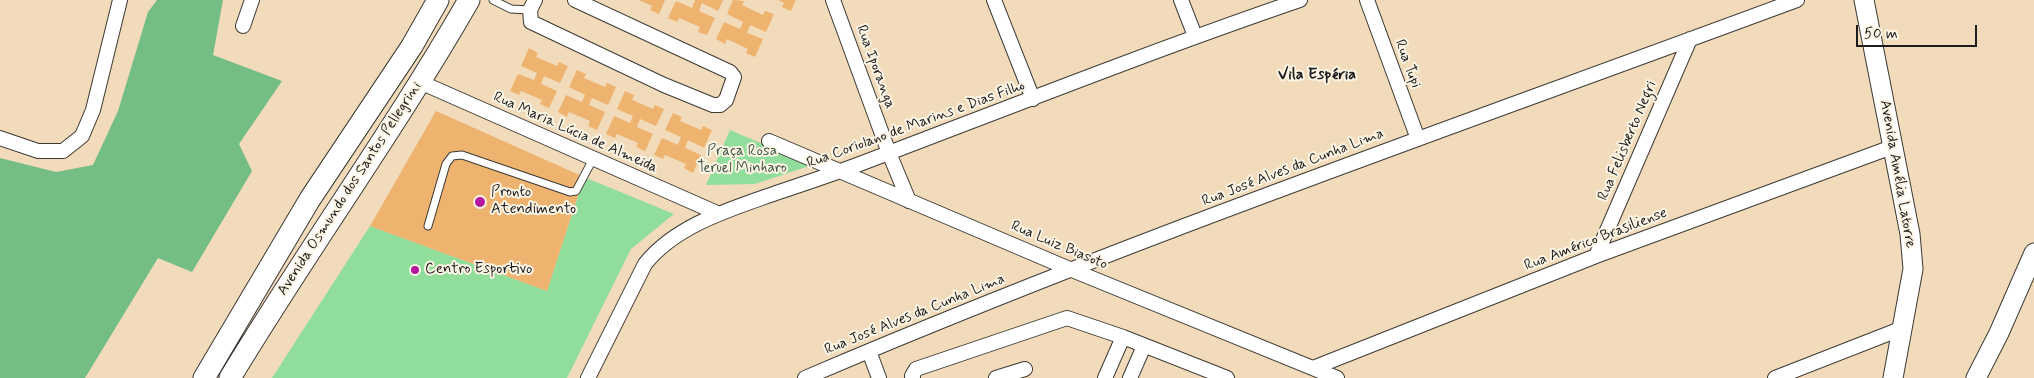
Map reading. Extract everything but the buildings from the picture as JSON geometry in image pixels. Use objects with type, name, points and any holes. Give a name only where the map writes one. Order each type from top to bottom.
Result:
[{"type":"main road","name":"Avenida Osmundo dos Santos Pellegrini","points":[[204,378],[310,199],[412,46],[438,0]]},
{"type":"main road","name":"Avenida Osmundo dos Santos Pellegrini","points":[[230,378],[273,307],[420,82],[469,0]]},
{"type":"main road","name":"Avenida Amélia Latorre","points":[[1864,0],[1910,234],[1913,269],[1893,378]]},
{"type":"main road","points":[[309,253],[302,248],[299,240],[307,216],[310,199]]},
{"type":"main road","points":[[1976,378],[1999,333],[2034,253]]},
{"type":"street","points":[[0,138],[38,151],[63,151],[82,136],[93,110],[120,0]]},
{"type":"street","points":[[243,26],[252,0]]},
{"type":"street","points":[[533,5],[531,22],[664,85],[712,105],[720,105],[726,100],[734,77],[730,72],[575,0]]},
{"type":"street","name":"Rua Iporanga","points":[[833,0],[889,153],[910,201]]},
{"type":"street","points":[[994,0],[1033,99]]},
{"type":"street","points":[[1181,0],[1195,36]]},
{"type":"street","name":"Rua Coriolano de Marins e Dias Filho","points":[[588,378],[645,264],[655,251],[717,213],[840,171],[1195,36],[1300,0]]},
{"type":"street","name":"Rua Tupi","points":[[1367,0],[1418,138]]},
{"type":"street","name":"Rua José Alves da Cunha Lima","points":[[805,378],[1072,270],[1418,138],[1797,0]]},
{"type":"street","name":"Rua Felisberto Negri","points":[[1596,256],[1690,40]]},
{"type":"street","name":"Rua Maria Lúcia de Almeida","points":[[420,82],[717,213]]},
{"type":"street","name":"Rua Luiz Biasoto","points":[[770,141],[1072,270],[1337,378]]},
{"type":"street","name":"Rua Américo Brasiliense","points":[[1313,368],[1596,256],[1892,147]]},
{"type":"street","points":[[913,378],[912,376],[916,369],[1067,318],[1123,337],[1227,378]]},
{"type":"street","points":[[1775,378],[1903,328]]},
{"type":"street","points":[[1106,378],[1123,337]]},
{"type":"street","points":[[1130,378],[1144,346]]},
{"type":"street","points":[[869,351],[879,378]]},
{"type":"street","points":[[996,378],[1025,369]]},
{"type":"lane","points":[[493,0],[511,9],[533,5]]},
{"type":"lane","points":[[428,226],[446,164],[452,156],[462,155],[570,192],[576,191],[593,158]]},
{"type":"green space","points":[[157,0],[223,0],[213,55],[282,81],[239,144],[252,171],[192,272],[158,258],[85,378],[0,378],[0,158],[56,172],[93,165],[118,111],[148,12]]},
{"type":"green space","name":"Praça Rosa Teruel Minharo","points":[[730,130],[812,165],[755,184],[706,185]]},
{"type":"green space","name":"Centro Esportivo","points":[[584,177],[674,214],[631,249],[567,378],[272,378],[370,226],[547,291]]},
{"type":"place","name":"Pronto Atendimento","points":[[480,202]]},
{"type":"place","name":"Centro Esportivo","points":[[415,270]]},
{"type":"district","name":"Vila Espéria","points":[[1317,76]]}]
